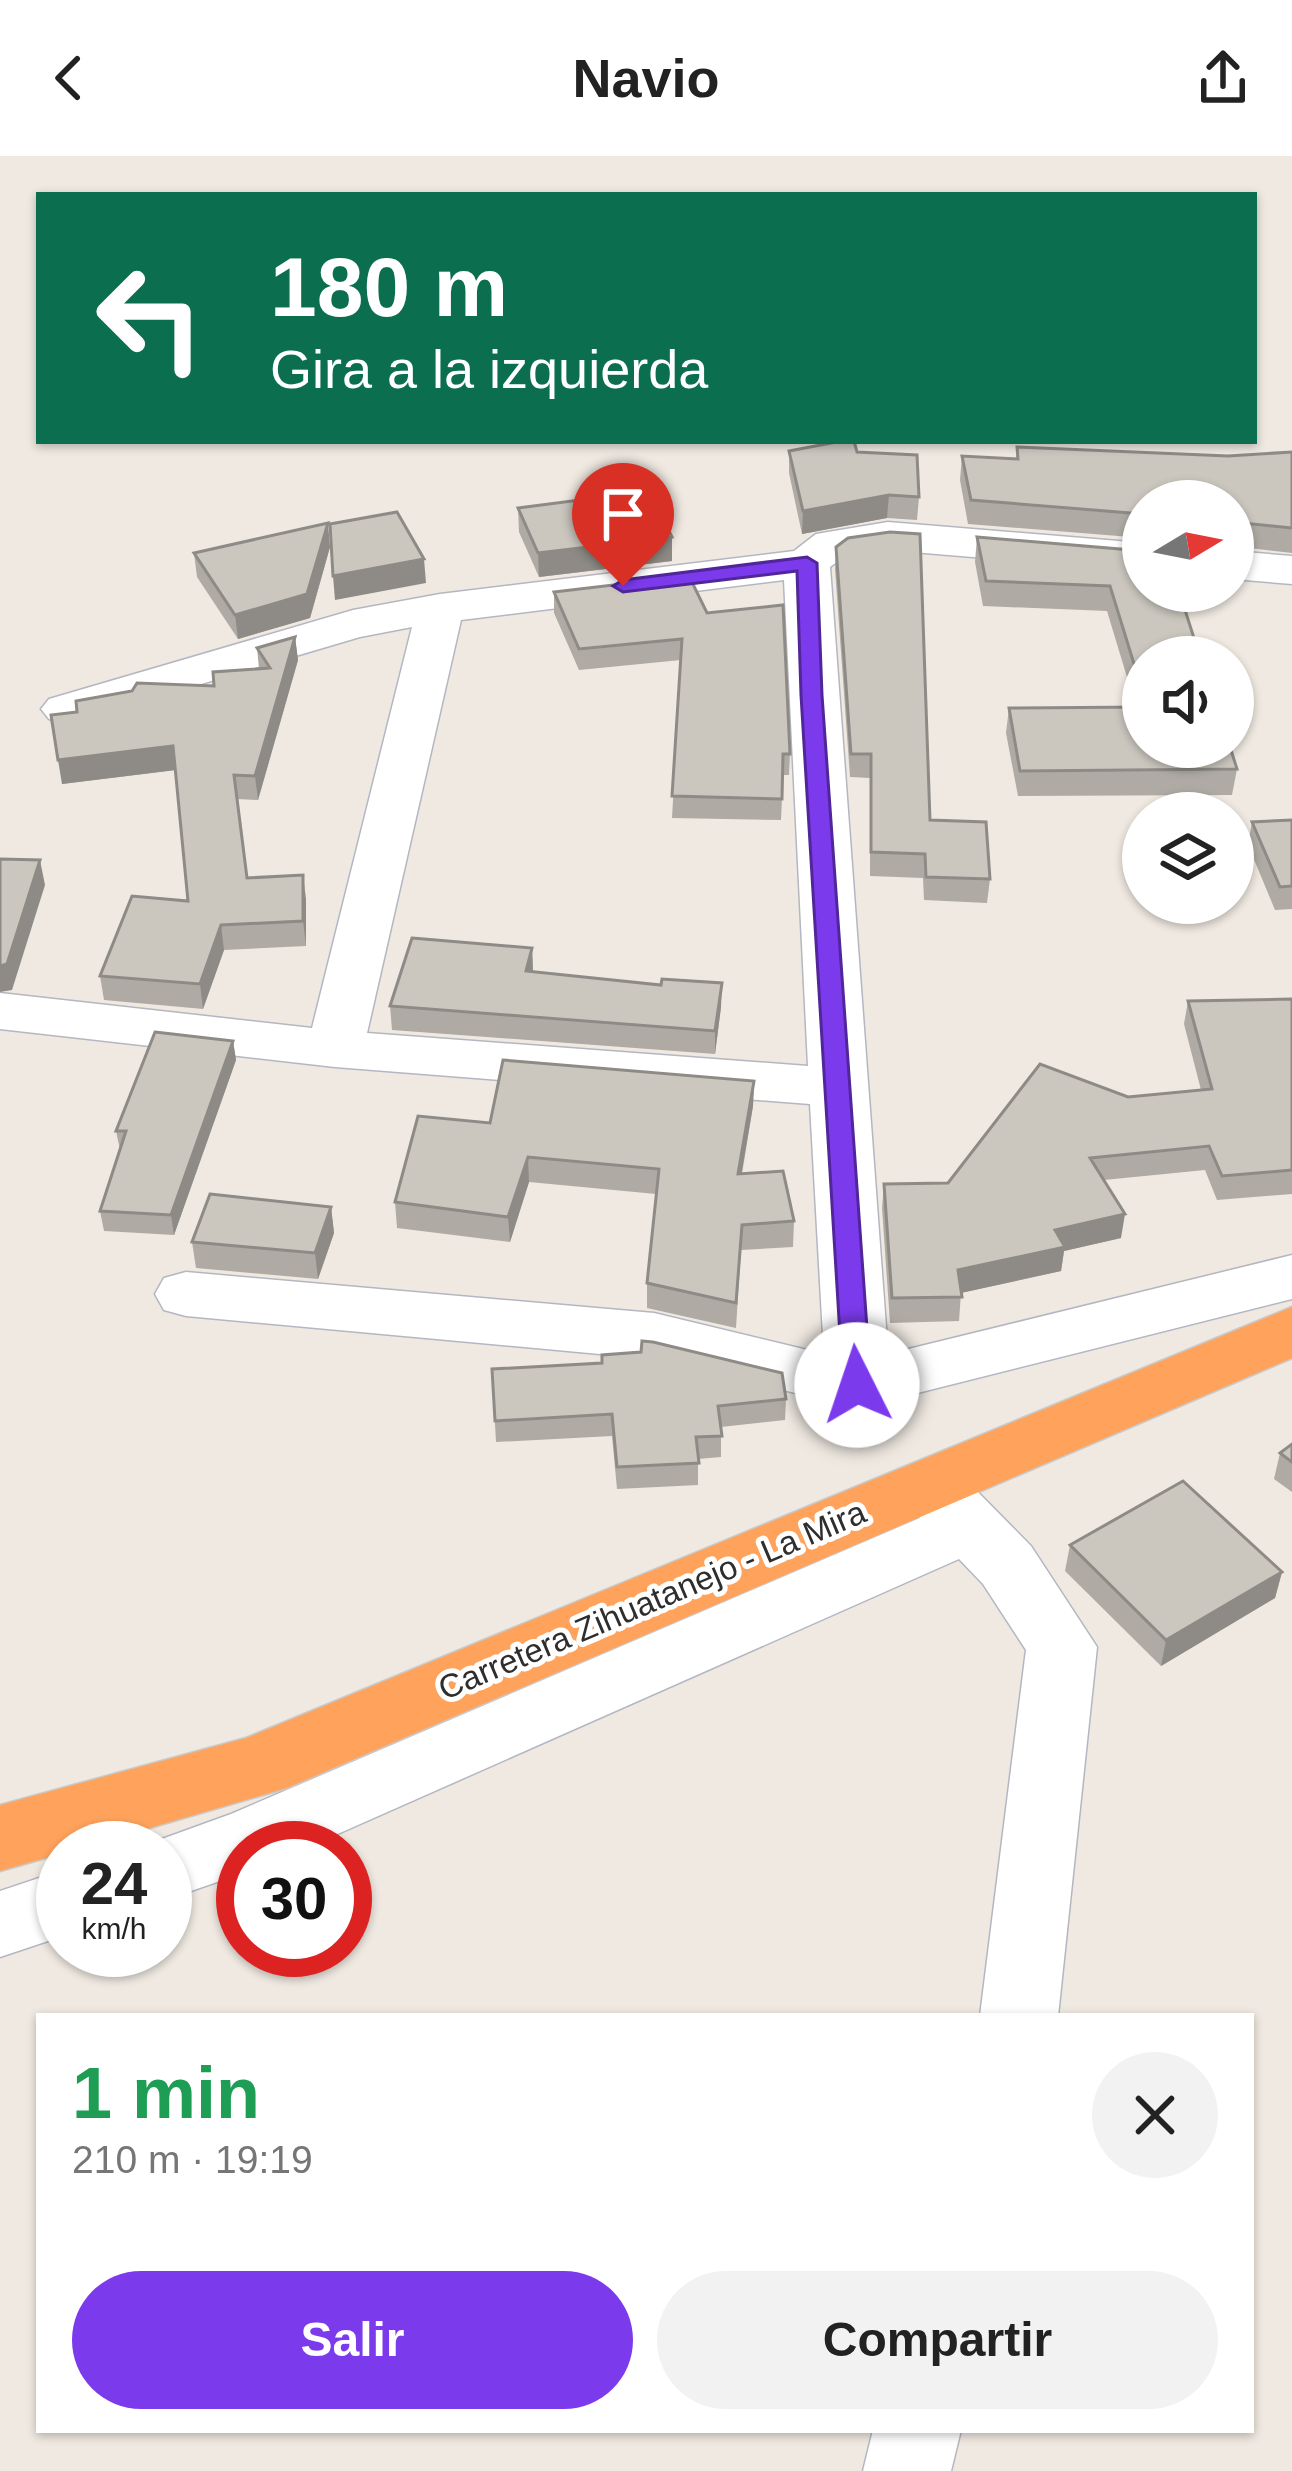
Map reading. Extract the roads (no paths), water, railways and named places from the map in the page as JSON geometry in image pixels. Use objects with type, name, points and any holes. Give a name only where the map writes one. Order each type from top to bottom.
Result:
[{"type":"highway","name":"Carretera Zihuatanejo - La Mira","points":[[0,1838],[260,1766],[948,1505],[1292,1331]]},
{"type":"street","points":[[66,710],[353,624],[440,608],[807,563],[832,544],[888,536],[1122,555]]},
{"type":"street","points":[[807,563],[857,1385]]},
{"type":"street","points":[[1254,567],[1292,570]]},
{"type":"street","points":[[335,1049],[440,608]]},
{"type":"street","points":[[0,1011],[335,1049],[838,1087]]},
{"type":"street","points":[[186,1294],[654,1336],[857,1385],[1292,1276]]},
{"type":"street","points":[[192,1859],[255,1837],[774,1607],[948,1505],[1007,1565],[1062,1646],[1018,2013]]},
{"type":"street","points":[[0,1924],[36,1912]]},
{"type":"street","points":[[907,2471],[916,2433]]}]
